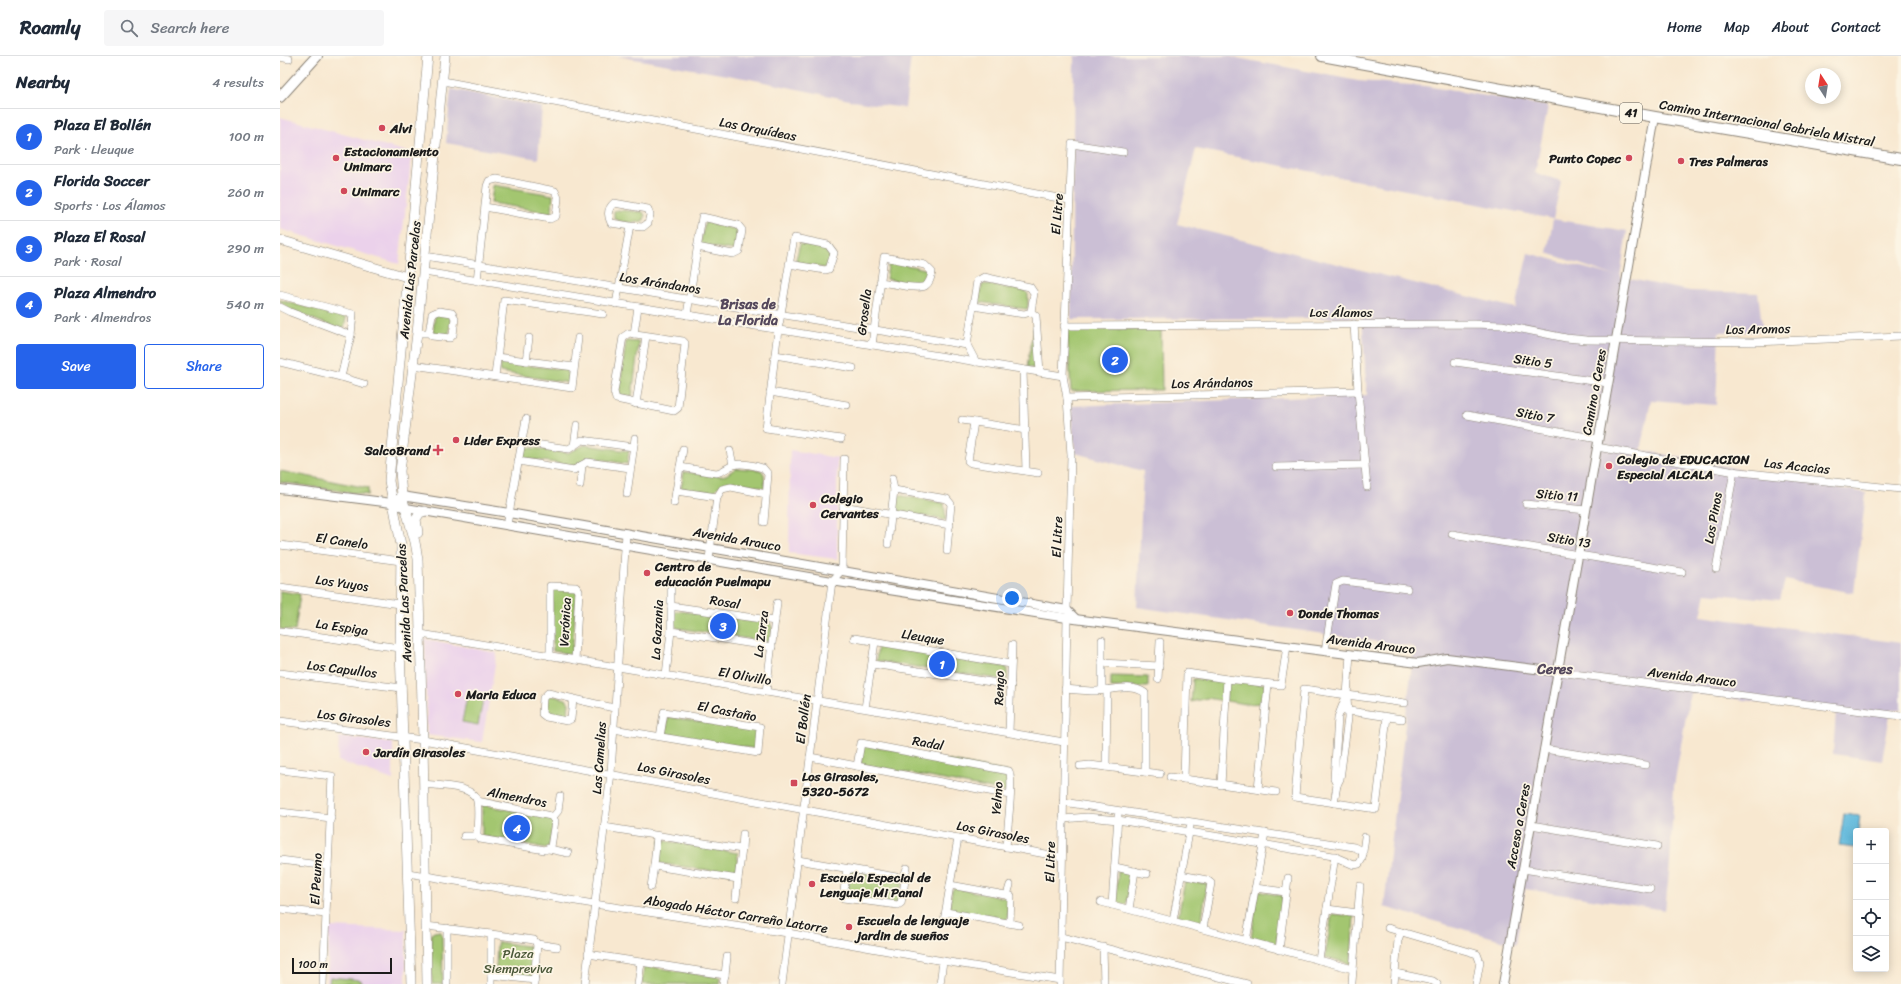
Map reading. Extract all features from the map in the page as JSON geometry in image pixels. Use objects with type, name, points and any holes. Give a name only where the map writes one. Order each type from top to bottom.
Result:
[{"type":"main road","points":[[280,97],[317,56]]},
{"type":"main road","name":"Avenida Las Parcelas","points":[[411,984],[400,648],[402,561],[399,532],[388,481],[428,56]]},
{"type":"main road","name":"Avenida Las Parcelas","points":[[427,984],[421,634],[418,559],[415,542],[402,496],[400,470],[426,256],[445,56]]},
{"type":"main road","name":"Camino Internacional Gabriela Mistral","points":[[1322,56],[1655,117],[1901,159]]},
{"type":"main road","points":[[280,240],[407,278],[424,272]]},
{"type":"main road","points":[[418,559],[416,518],[420,513],[425,511]]},
{"type":"main road","points":[[409,911],[426,910]]},
{"type":"street","points":[[280,57],[289,59]]},
{"type":"street","name":"Las Orquídeas","points":[[443,82],[1069,200]]},
{"type":"street","name":"Camino a Ceres","points":[[1558,672],[1655,117]]},
{"type":"street","name":"El Litre","points":[[1060,982],[1065,689],[1072,478],[1067,398],[1063,376],[1072,144],[1123,152]]},
{"type":"street","points":[[477,281],[478,265],[485,207],[489,181],[497,179],[555,191],[558,198],[556,216],[550,219],[485,207]]},
{"type":"street","points":[[614,203],[648,209],[650,216],[648,223],[643,227],[630,226],[611,223],[608,216],[609,207],[614,203]]},
{"type":"street","points":[[686,315],[688,299],[702,217],[738,225],[742,230],[739,251],[733,254],[697,247]]},
{"type":"street","points":[[616,304],[630,226]]},
{"type":"street","points":[[789,264],[824,270],[829,269],[834,253],[828,245],[794,238],[789,264],[778,330],[766,428],[841,439]]},
{"type":"street","name":"Los Arándanos","points":[[426,256],[967,346]]},
{"type":"street","name":"Grosella","points":[[872,345],[880,282],[884,257],[925,265],[932,272],[930,280],[924,287],[917,288],[880,282]]},
{"type":"street","name":"Los Arándanos","points":[[424,272],[1063,376]]},
{"type":"street","points":[[976,362],[967,346],[977,281],[984,277],[1030,286],[1034,293],[1031,312]]},
{"type":"street","points":[[280,295],[353,314],[351,335],[341,377]]},
{"type":"street","points":[[495,376],[504,300],[603,314]]},
{"type":"street","points":[[973,306],[1024,314],[1031,312]]},
{"type":"street","points":[[280,307],[351,335]]},
{"type":"street","points":[[634,334],[638,307]]},
{"type":"street","points":[[417,333],[429,333],[432,336],[450,338],[453,335],[455,318],[452,313],[439,311],[432,314],[429,333]]},
{"type":"street","points":[[1031,312],[1036,316],[1040,372]]},
{"type":"street","points":[[1354,324],[1358,391],[1367,487]]},
{"type":"street","name":"Los Álamos","points":[[1064,326],[1354,324],[1502,325],[1566,338],[1616,339]]},
{"type":"street","points":[[629,334],[634,334],[683,341],[686,343],[678,408],[674,411],[619,401],[614,392],[623,337],[629,334]]},
{"type":"street","points":[[636,404],[646,336]]},
{"type":"street","name":"Los Aromos","points":[[1616,339],[1755,342],[1901,336]]},
{"type":"street","points":[[526,361],[529,338]]},
{"type":"street","points":[[413,365],[572,388],[578,338]]},
{"type":"street","points":[[775,355],[853,368]]},
{"type":"street","points":[[497,357],[574,367]]},
{"type":"street","points":[[281,362],[364,384]]},
{"type":"street","name":"Sitio 5","points":[[1455,362],[1608,383]]},
{"type":"street","points":[[1023,370],[1026,430],[1026,471]]},
{"type":"street","name":"Los Arándanos","points":[[1067,398],[1358,391]]},
{"type":"street","points":[[770,392],[847,405]]},
{"type":"street","name":"Sitio 7","points":[[1467,415],[1598,443]]},
{"type":"street","points":[[508,525],[526,419]]},
{"type":"street","points":[[962,420],[1026,430]]},
{"type":"street","points":[[974,422],[968,460],[971,463],[1038,473]]},
{"type":"street","points":[[574,446],[577,425]]},
{"type":"street","points":[[627,494],[634,438]]},
{"type":"street","points":[[521,442],[569,449],[582,440],[633,448]]},
{"type":"street","name":"Las Acacias","points":[[1598,443],[1734,471],[1901,489]]},
{"type":"street","points":[[674,503],[683,449]]},
{"type":"street","points":[[730,451],[733,465]]},
{"type":"street","points":[[832,581],[842,570],[844,459]]},
{"type":"street","points":[[518,461],[574,470],[587,462],[630,468]]},
{"type":"street","points":[[680,467],[716,473],[722,472],[733,465],[741,464],[763,468],[768,474],[764,522]]},
{"type":"street","points":[[580,485],[582,465]]},
{"type":"street","points":[[1276,467],[1365,465]]},
{"type":"street","name":"Los Pinos","points":[[1716,569],[1734,471]]},
{"type":"street","points":[[888,544],[894,490],[892,479]]},
{"type":"street","points":[[709,559],[717,497],[722,489],[731,487],[766,494]]},
{"type":"street","name":"Avenida Arauco","points":[[280,489],[392,503],[406,508],[832,581],[1067,614]]},
{"type":"street","points":[[894,490],[947,499],[951,504],[947,551]]},
{"type":"street","points":[[676,491],[717,497]]},
{"type":"street","points":[[392,503],[402,496]]},
{"type":"street","name":"Avenida Arauco","points":[[402,496],[842,570],[1067,614],[1076,619],[1418,662],[1447,658],[1901,716]]},
{"type":"street","name":"Sitio 11","points":[[1526,504],[1586,510]]},
{"type":"street","points":[[843,506],[950,525]]},
{"type":"street","name":"Las Camelias","points":[[585,984],[611,773],[626,533]]},
{"type":"street","name":"Sitio 13","points":[[1452,534],[1682,572]]},
{"type":"street","name":"El Canelo","points":[[280,545],[402,561]]},
{"type":"street","name":"El Bollén","points":[[782,984],[832,581]]},
{"type":"street","points":[[1325,651],[1336,584],[1338,582],[1343,581],[1408,589]]},
{"type":"street","name":"Verónica","points":[[550,656],[550,586],[576,588],[579,590],[576,660]]},
{"type":"street","name":"La Gazania","points":[[666,675],[672,631],[671,586]]},
{"type":"street","name":"Los Yuyos","points":[[280,587],[400,604]]},
{"type":"street","name":"La Zarza","points":[[766,692],[777,603]]},
{"type":"street","name":"Rosal","points":[[671,606],[775,622]]},
{"type":"street","name":"La Espiga","points":[[280,631],[400,648]]},
{"type":"street","points":[[672,631],[772,647]]},
{"type":"street","name":"El Olivillo","points":[[421,634],[1064,742]]},
{"type":"street","name":"Lleuque","points":[[854,638],[1011,664]]},
{"type":"street","points":[[1102,640],[1106,767]]},
{"type":"street","points":[[865,708],[875,642]]},
{"type":"street","points":[[1158,679],[1160,642]]},
{"type":"street","name":"Rengo","points":[[1009,732],[1012,645]]},
{"type":"street","points":[[1184,779],[1187,673],[1227,680],[1281,685],[1288,646]]},
{"type":"street","points":[[1334,803],[1337,785],[1340,779],[1348,718],[1344,710],[1347,695],[1350,654]]},
{"type":"street","points":[[1102,663],[1159,666]]},
{"type":"street","points":[[872,664],[1011,685]]},
{"type":"street","name":"Acceso a Ceres","points":[[1503,984],[1558,672]]},
{"type":"street","name":"Los Capullos","points":[[280,673],[402,688]]},
{"type":"street","points":[[1221,784],[1227,680]]},
{"type":"street","points":[[1258,789],[1268,684]]},
{"type":"street","points":[[1065,689],[1104,690],[1124,688],[1141,690],[1145,693],[1145,772]]},
{"type":"street","points":[[1387,717],[1376,809],[1295,797],[1304,689],[1405,703]]},
{"type":"street","points":[[573,699],[571,719],[567,722],[546,717],[542,714],[543,698],[545,694],[548,693],[614,708]]},
{"type":"street","points":[[1344,710],[1402,719]]},
{"type":"street","name":"El Castaño","points":[[613,728],[660,737],[758,753],[760,728],[664,712],[660,737]]},
{"type":"street","name":"Los Girasoles","points":[[280,721],[403,736],[1062,857]]},
{"type":"street","name":"Radal","points":[[857,766],[861,743],[1009,770],[1011,774]]},
{"type":"street","points":[[1544,749],[1646,765]]},
{"type":"street","points":[[810,757],[1010,795]]},
{"type":"street","points":[[1080,766],[1106,767],[1160,774]]},
{"type":"street","name":"El Peumo","points":[[280,770],[332,776],[324,984]]},
{"type":"street","name":"Yelmo","points":[[1006,847],[1011,774]]},
{"type":"street","points":[[1170,777],[1276,792]]},
{"type":"street","name":"Almendros","points":[[424,784],[470,791],[477,801],[477,836]]},
{"type":"street","name":"Almendros","points":[[553,817],[558,811],[560,796]]},
{"type":"street","name":"Almendros","points":[[477,801],[553,817]]},
{"type":"street","points":[[1063,802],[1354,847],[1360,850],[1363,854]]},
{"type":"street","points":[[1112,905],[1119,810]]},
{"type":"street","points":[[280,812],[331,818]]},
{"type":"street","name":"Almendros","points":[[549,850],[551,847],[555,821],[553,817]]},
{"type":"street","points":[[1063,819],[1086,817],[1118,820],[1335,856],[1354,865],[1359,864],[1363,854],[1365,837]]},
{"type":"street","points":[[1174,921],[1191,821]]},
{"type":"street","points":[[1531,825],[1657,846]]},
{"type":"street","points":[[604,827],[742,849]]},
{"type":"street","points":[[1246,941],[1265,833]]},
{"type":"street","points":[[736,898],[743,834]]},
{"type":"street","points":[[464,836],[477,836],[480,839],[568,853]]},
{"type":"street","points":[[651,887],[657,836]]},
{"type":"street","points":[[944,922],[958,838]]},
{"type":"street","points":[[1319,960],[1335,856]]},
{"type":"street","points":[[280,860],[328,866]]},
{"type":"street","points":[[798,860],[904,880]]},
{"type":"street","points":[[654,866],[738,879]]},
{"type":"street","points":[[1115,867],[1147,874]]},
{"type":"street","points":[[847,869],[843,898],[898,905],[901,903],[907,868]]},
{"type":"street","points":[[1523,869],[1650,889]]},
{"type":"street","points":[[1129,909],[1135,872]]},
{"type":"street","name":"Abogado Héctor Carreño Latorre","points":[[408,873],[594,904],[788,933],[1060,982]]},
{"type":"street","points":[[1181,875],[1207,880],[1211,883],[1203,929]]},
{"type":"street","points":[[1278,950],[1288,878]]},
{"type":"street","points":[[950,885],[1009,896]]},
{"type":"street","points":[[1010,885],[1010,923]]},
{"type":"street","points":[[1352,982],[1360,886]]},
{"type":"street","points":[[1255,888],[1286,892]]},
{"type":"street","points":[[1101,902],[1353,970]]},
{"type":"street","points":[[280,908],[326,914]]},
{"type":"street","points":[[1327,909],[1358,913]]},
{"type":"street","points":[[946,912],[1019,925]]},
{"type":"street","points":[[426,926],[534,940],[537,944],[557,947]]},
{"type":"street","points":[[447,928],[447,984]]},
{"type":"street","points":[[1388,928],[1477,954],[1480,962],[1476,984]]},
{"type":"street","points":[[1394,984],[1398,940],[1401,932]]},
{"type":"street","points":[[491,934],[491,984]]},
{"type":"street","points":[[1061,937],[1247,984]]},
{"type":"street","points":[[491,974],[535,982],[537,944]]},
{"type":"street","points":[[1103,947],[1104,984]]},
{"type":"street","points":[[588,954],[724,975]]},
{"type":"street","points":[[723,984],[727,957]]},
{"type":"street","points":[[940,984],[943,961]]},
{"type":"street","points":[[638,984],[641,962]]},
{"type":"street","points":[[1395,973],[1433,981],[1437,984]]},
{"type":"shaded area","points":[[617,56],[911,56],[905,108],[859,102],[750,79]]},
{"type":"shaded area","points":[[1074,56],[1227,56],[1358,81],[1425,86],[1548,106],[1535,173],[1561,181],[1553,219],[1627,231],[1620,277],[1690,291],[1758,293],[1763,332],[1719,332],[1716,405],[1651,400],[1641,450],[1866,493],[1854,593],[1785,580],[1780,600],[1706,593],[1701,616],[1901,643],[1901,710],[1891,709],[1882,761],[1833,754],[1836,712],[1690,693],[1674,786],[1670,863],[1665,910],[1525,889],[1516,944],[1384,907],[1414,647],[1137,607],[1143,471],[1075,453],[1071,406],[1367,395],[1362,318],[1071,319]],"holes":[[[1196,149],[1553,219],[1547,253],[1615,276],[1528,253],[1515,308],[1177,224]]]},
{"type":"shaded area","points":[[451,89],[542,107],[538,159],[446,143]]},
{"type":"shaded area","name":"Unimarc","points":[[280,117],[412,153],[399,264],[280,229]]},
{"type":"shaded area","name":"Colegio Cervantes","points":[[790,450],[837,458],[837,559],[789,553]]},
{"type":"shaded area","name":"Maria Educa","points":[[425,639],[497,653],[482,742],[427,735]]},
{"type":"shaded area","name":"Jardín Girasoles","points":[[339,737],[393,743],[393,780],[338,761]]},
{"type":"shaded area","points":[[329,927],[406,930],[406,984],[327,984]]},
{"type":"green space","points":[[493,185],[553,195],[552,213],[491,203]]},
{"type":"green space","points":[[614,211],[643,212],[645,216],[644,220],[624,222],[616,220],[614,218]]},
{"type":"green space","points":[[705,222],[737,231],[736,246],[733,250],[700,245]]},
{"type":"green space","points":[[800,244],[827,247],[831,254],[827,267],[824,268],[795,263]]},
{"type":"green space","points":[[889,261],[925,269],[928,273],[928,279],[920,285],[886,279]]},
{"type":"green space","points":[[984,284],[1025,291],[1028,294],[1028,308],[1026,309],[978,302],[982,285]]},
{"type":"green space","points":[[280,300],[346,318],[344,328],[339,329],[290,310],[280,302]]},
{"type":"green space","points":[[435,314],[451,316],[449,335],[433,333]]},
{"type":"green space","points":[[1034,325],[1038,369],[1027,367]]},
{"type":"green space","points":[[1067,329],[1161,329],[1162,390],[1071,391]]},
{"type":"green space","points":[[626,341],[639,342],[632,396],[619,395]]},
{"type":"green space","points":[[501,363],[571,370],[570,383],[500,372]]},
{"type":"green space","points":[[585,445],[629,451],[627,464],[589,457],[575,466],[523,458],[525,447],[568,453]]},
{"type":"green space","points":[[736,468],[761,470],[764,474],[765,488],[744,483],[730,482],[718,487],[714,492],[681,488],[684,472],[721,476],[726,475]]},
{"type":"green space","points":[[280,471],[368,488],[368,495],[280,482]]},
{"type":"green space","points":[[897,495],[944,503],[946,520],[894,511]]},
{"type":"green space","points":[[552,588],[577,590],[572,655],[553,651]]},
{"type":"green space","points":[[280,591],[300,594],[295,631],[280,629]]},
{"type":"green space","points":[[679,611],[770,623],[772,628],[771,639],[769,642],[677,628],[674,622],[674,616],[675,612]]},
{"type":"green space","points":[[878,646],[1007,667],[1007,680],[876,661]]},
{"type":"green space","points":[[1111,676],[1148,677],[1148,687],[1111,687]]},
{"type":"green space","points":[[1193,679],[1226,680],[1224,701],[1207,698],[1191,702]]},
{"type":"green space","points":[[1227,680],[1265,684],[1263,703],[1246,704],[1226,701]]},
{"type":"green space","points":[[468,692],[484,695],[478,725],[462,722]]},
{"type":"green space","points":[[549,695],[566,699],[569,703],[568,714],[556,716],[545,712],[546,698]]},
{"type":"green space","points":[[668,717],[757,730],[756,749],[666,734]]},
{"type":"green space","points":[[863,744],[1008,772],[1007,792],[861,764]]},
{"type":"green space","points":[[482,805],[552,817],[554,821],[549,846],[546,848],[482,836]]},
{"type":"green space","points":[[660,840],[738,853],[736,874],[657,863]]},
{"type":"green space","points":[[851,871],[899,879],[903,882],[897,903],[849,896],[847,894],[849,874]]},
{"type":"green space","points":[[1118,871],[1132,874],[1126,905],[1116,902]]},
{"type":"green space","points":[[1185,881],[1207,884],[1201,924],[1178,918]]},
{"type":"green space","points":[[955,888],[1006,898],[1008,900],[1008,918],[1005,920],[950,911],[949,908],[952,890]]},
{"type":"green space","points":[[1258,891],[1283,896],[1276,945],[1251,939]]},
{"type":"green space","points":[[1332,914],[1354,916],[1351,964],[1325,957]]},
{"type":"green space","points":[[440,931],[442,934],[443,984],[432,984],[431,934]]},
{"type":"green space","name":"Plaza Siempreviva","points":[[498,942],[534,947],[532,977],[498,973],[496,969]]},
{"type":"green space","points":[[644,966],[720,977],[719,984],[642,984]]},
{"type":"green space","points":[[330,977],[361,980],[361,984],[329,984]]},
{"type":"water","points":[[1844,814],[1860,816],[1858,828],[1853,828],[1853,848],[1839,846]]},
{"type":"place","name":"Alvi","points":[[382,128]]},
{"type":"place","name":"Estacionamiento Unimarc","points":[[336,158]]},
{"type":"place","name":"Punto Copec","points":[[1629,158]]},
{"type":"place","name":"Tres Palmeras","points":[[1681,161]]},
{"type":"place","name":"Unimarc","points":[[344,191]]},
{"type":"place","name":"Florida Soccer","points":[[1115,360]]},
{"type":"place","name":"Lider Express","points":[[456,440]]},
{"type":"place","name":"SalcoBrand","points":[[438,450]]},
{"type":"place","name":"Colegio de EDUCACION Especial ALCALA","points":[[1609,466]]},
{"type":"place","name":"Colegio Cervantes","points":[[813,505]]},
{"type":"place","name":"Centro de educación Puelmapu","points":[[647,573]]},
{"type":"place","name":"Donde Thomas","points":[[1290,613]]},
{"type":"place","name":"Plaza El Rosal","points":[[723,626]]},
{"type":"place","name":"Plaza El Bollén","points":[[942,664]]},
{"type":"place","name":"Maria Educa","points":[[458,694]]},
{"type":"place","name":"Jardín Girasoles","points":[[366,752]]},
{"type":"place","name":"Los Girasoles, 5320-5672","points":[[794,783]]},
{"type":"place","name":"Plaza Almendro","points":[[517,828]]},
{"type":"place","name":"Escuela Especial de Lenguaje Mi Panal","points":[[812,884]]},
{"type":"place","name":"Escuela de lenguaje jardin de sueños","points":[[849,927]]},
{"type":"district","name":"Brisas de La Florida","points":[[748,312]]},
{"type":"district","name":"Ceres","points":[[1555,669]]}]
